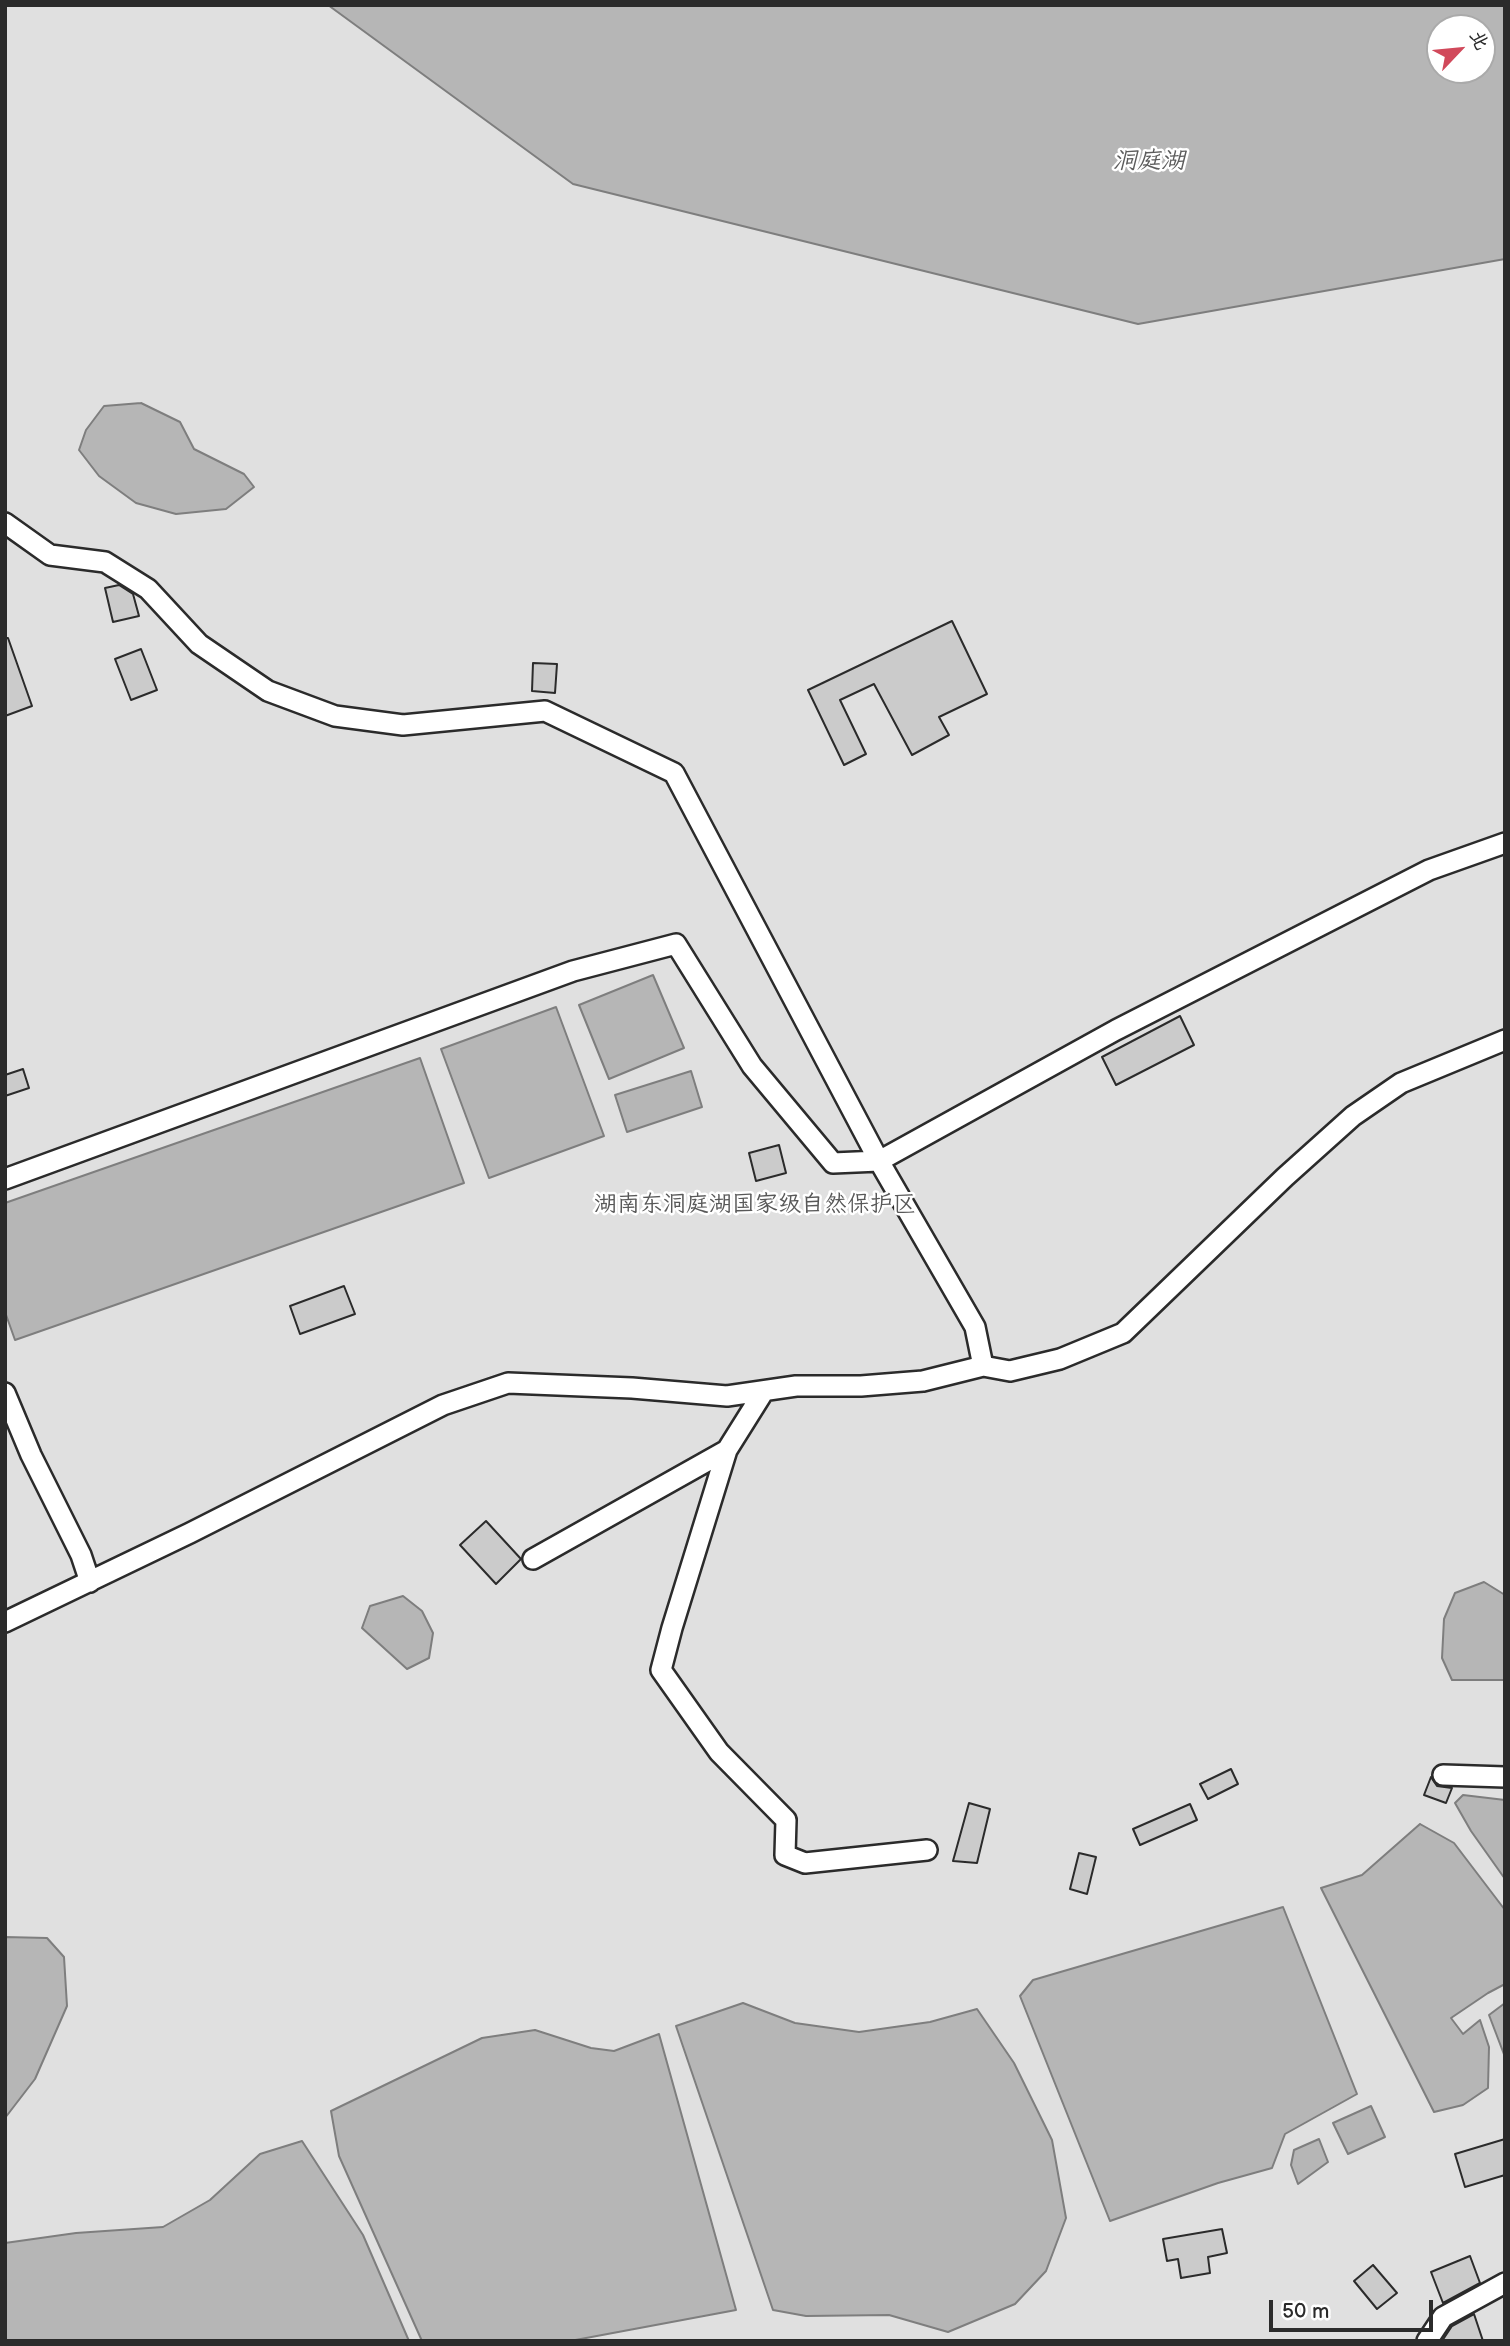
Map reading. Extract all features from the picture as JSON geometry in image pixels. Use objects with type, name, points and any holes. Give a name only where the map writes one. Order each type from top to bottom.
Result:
[{"type":"street","points":[[5,523],[50,555],[105,562],[148,589],[199,645],[268,691],[335,716],[402,725],[545,711],[674,772],[879,1161],[975,1327],[983,1366]]},
{"type":"street","points":[[5,1180],[573,971],[676,944],[752,1066],[832,1163],[879,1161],[1116,1030],[1429,870],[1505,843]]},
{"type":"street","points":[[5,1622],[443,1405],[508,1383],[632,1388],[727,1396],[796,1386],[861,1386],[923,1381],[983,1366],[1010,1371],[1060,1359],[1123,1332],[1284,1177],[1353,1116],[1401,1083],[1505,1040]]},
{"type":"street","points":[[764,1391],[727,1450],[661,1670],[719,1752],[786,1820],[785,1855],[805,1863],[927,1850]]},
{"type":"street","points":[[5,1393],[31,1455],[81,1555],[90,1581]]},
{"type":"street","points":[[533,1559],[727,1450]]},
{"type":"street","points":[[1443,1775],[1505,1777]]},
{"type":"street","points":[[1427,2341],[1444,2317],[1505,2283]]},
{"type":"green space","name":"湖南东洞庭湖国家级自然保护区","points":[[5,5],[1505,5],[1505,2341],[5,2341]]},
{"type":"water","name":"洞庭湖","points":[[328,5],[1505,5],[1505,259],[1138,324],[573,184]]},
{"type":"water","points":[[141,403],[180,422],[194,449],[244,474],[254,487],[226,509],[176,514],[136,503],[99,476],[79,450],[86,430],[104,406]]},
{"type":"water","points":[[653,975],[684,1048],[609,1079],[579,1005]]},
{"type":"water","points":[[556,1007],[604,1136],[489,1178],[441,1049]]},
{"type":"water","points":[[420,1058],[464,1183],[15,1340],[5,1312],[5,1203]]},
{"type":"water","points":[[691,1071],[702,1107],[627,1132],[615,1095]]},
{"type":"water","points":[[1484,1582],[1505,1595],[1505,1680],[1452,1680],[1442,1658],[1444,1619],[1455,1593]]},
{"type":"water","points":[[403,1596],[422,1611],[433,1633],[429,1658],[407,1669],[362,1628],[370,1606]]},
{"type":"water","points":[[1463,1795],[1505,1800],[1505,1879],[1455,1803]]},
{"type":"water","points":[[1420,1824],[1454,1843],[1505,1910],[1505,1984],[1451,2018],[1463,2034],[1480,2020],[1489,2047],[1488,2088],[1463,2105],[1434,2112],[1321,1888],[1362,1875]]},
{"type":"water","points":[[1283,1907],[1357,2094],[1285,2134],[1272,2168],[1218,2183],[1110,2221],[1020,1996],[1033,1980]]},
{"type":"water","points":[[5,1937],[47,1938],[64,1957],[67,2006],[35,2079],[5,2118]]},
{"type":"water","points":[[743,2003],[795,2023],[859,2032],[930,2022],[977,2009],[1014,2063],[1052,2140],[1066,2218],[1046,2271],[1015,2304],[948,2332],[889,2315],[806,2316],[773,2310],[676,2026]]},
{"type":"water","points":[[1505,2003],[1505,2057],[1489,2015]]},
{"type":"water","points":[[535,2030],[591,2048],[614,2051],[659,2034],[736,2310],[570,2341],[422,2341],[339,2156],[331,2111],[482,2038]]},
{"type":"water","points":[[1371,2106],[1385,2137],[1348,2154],[1333,2123]]},
{"type":"water","points":[[1319,2139],[1328,2162],[1298,2184],[1291,2165],[1294,2150]]},
{"type":"water","points":[[302,2141],[363,2235],[409,2341],[5,2341],[5,2243],[76,2233],[163,2227],[210,2200],[260,2154]]},
{"type":"building","points":[[119,585],[133,594],[139,616],[113,622],[105,588]]},
{"type":"building","points":[[952,621],[987,694],[939,717],[949,735],[912,755],[874,684],[840,700],[866,754],[844,765],[808,690]]},
{"type":"building","points":[[5,638],[8,638],[32,706],[5,716]]},
{"type":"building","points":[[141,649],[157,690],[131,700],[115,659]]},
{"type":"building","points":[[533,663],[557,664],[555,693],[532,691]]},
{"type":"building","points":[[1180,1016],[1194,1045],[1116,1085],[1102,1057]]},
{"type":"building","points":[[23,1069],[29,1088],[5,1096],[5,1075]]},
{"type":"building","points":[[779,1145],[786,1173],[756,1181],[749,1153]]},
{"type":"building","points":[[344,1286],[355,1314],[300,1334],[290,1306]]},
{"type":"building","points":[[486,1521],[521,1559],[496,1584],[460,1545]]},
{"type":"building","points":[[1231,1769],[1238,1784],[1208,1799],[1200,1784]]},
{"type":"building","points":[[1431,1777],[1437,1786],[1452,1788],[1446,1803],[1424,1795]]},
{"type":"building","points":[[969,1803],[990,1809],[977,1863],[953,1861]]},
{"type":"building","points":[[1190,1804],[1197,1820],[1140,1845],[1133,1829]]},
{"type":"building","points":[[1079,1853],[1096,1857],[1087,1894],[1070,1889]]},
{"type":"building","points":[[1505,2139],[1505,2175],[1465,2187],[1455,2154]]},
{"type":"building","points":[[1222,2229],[1227,2253],[1208,2257],[1210,2273],[1181,2278],[1178,2259],[1167,2261],[1163,2239]]},
{"type":"building","points":[[1470,2256],[1480,2283],[1443,2303],[1431,2272]]},
{"type":"building","points":[[1373,2265],[1397,2293],[1377,2309],[1354,2281]]},
{"type":"building","points":[[1474,2314],[1483,2341],[1442,2341],[1452,2326]]}]
